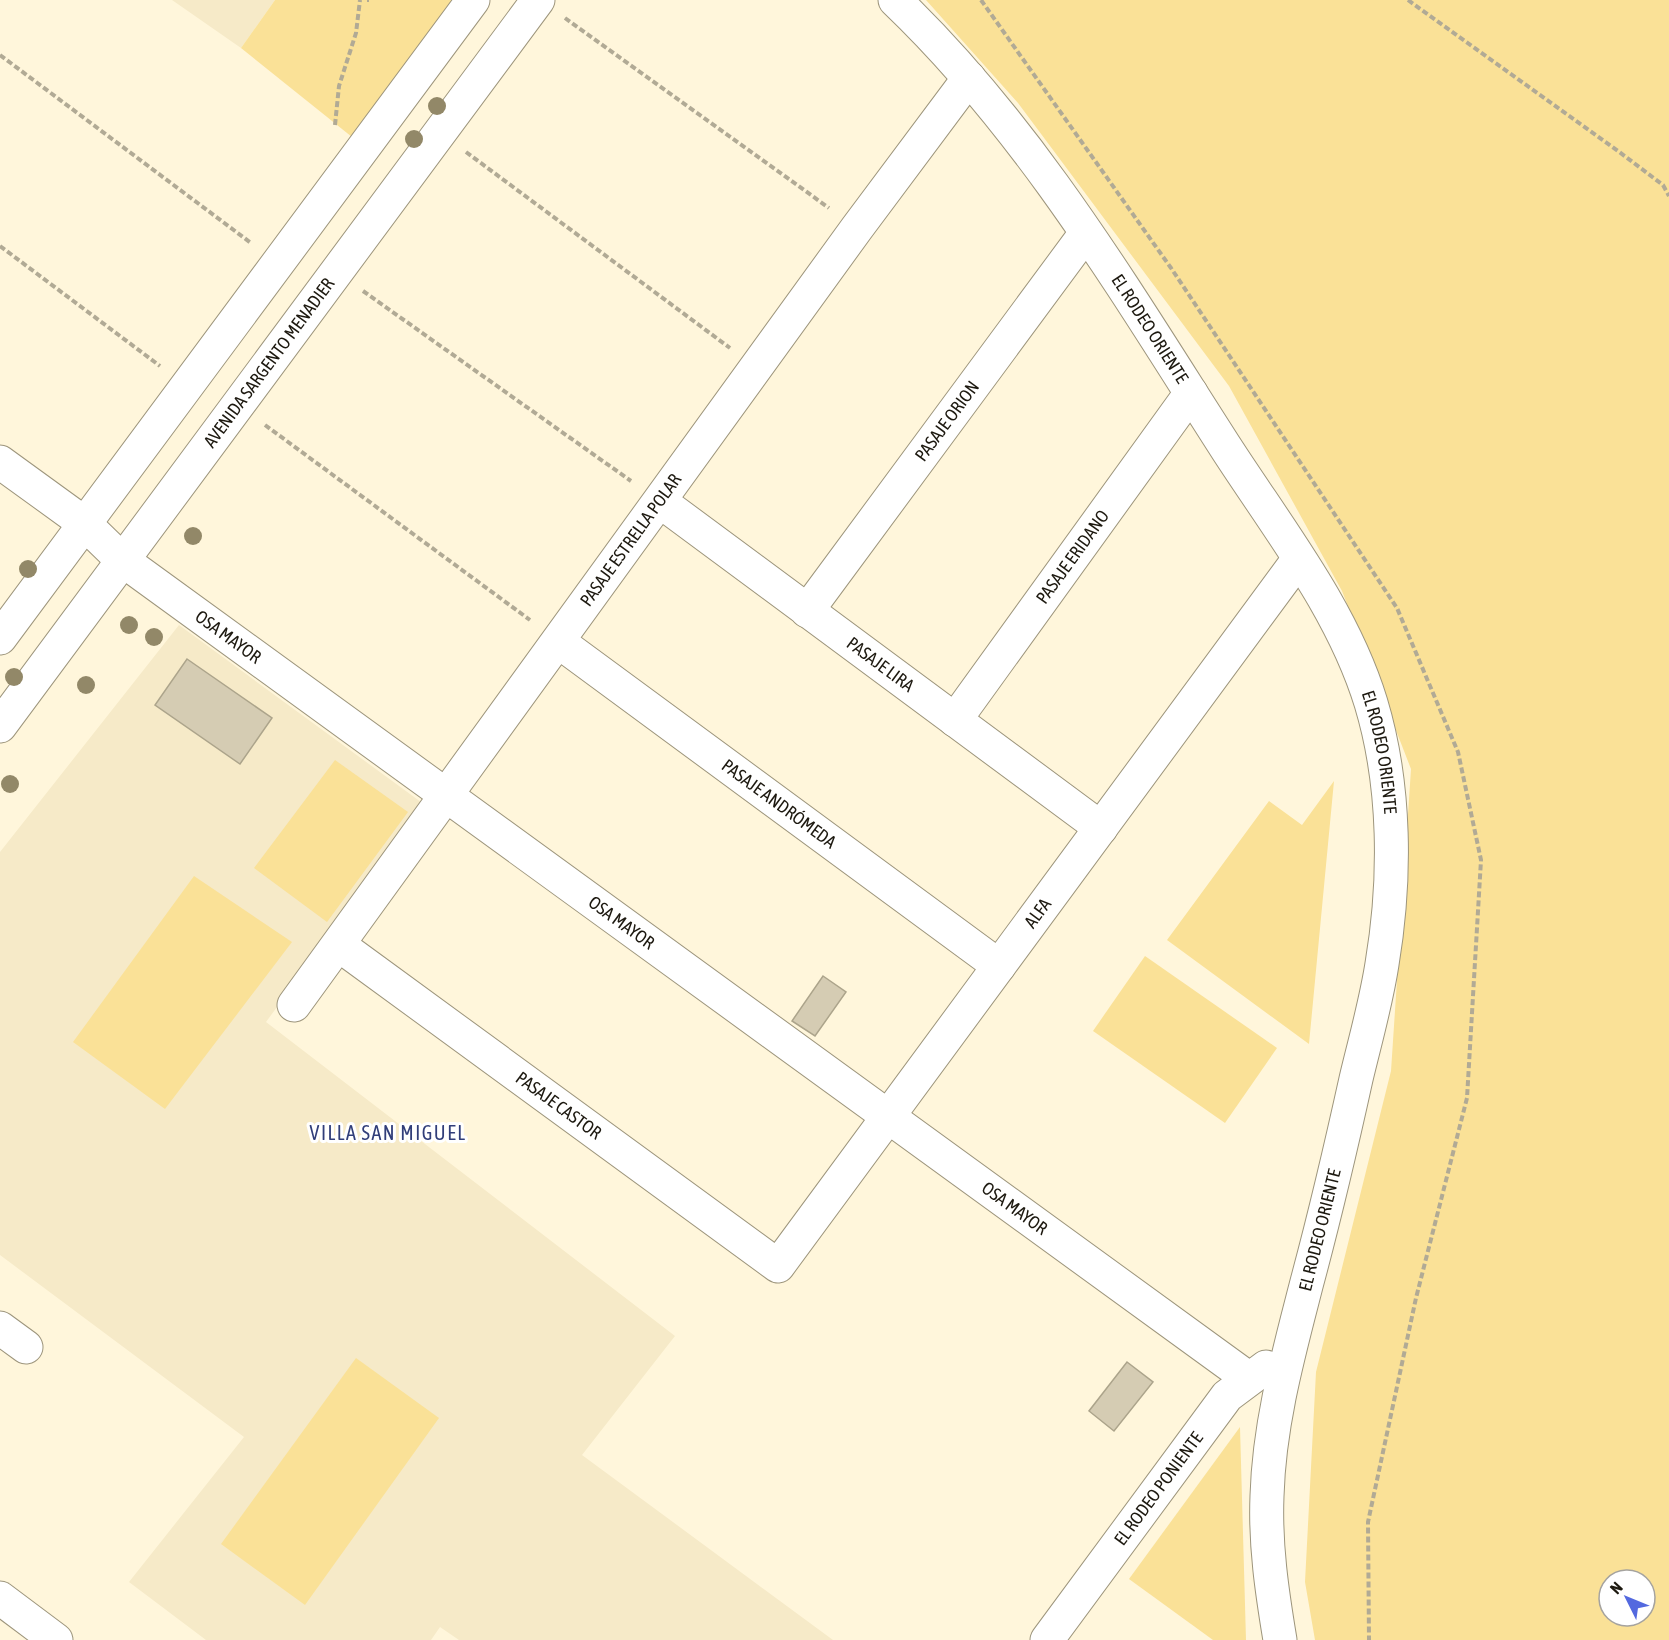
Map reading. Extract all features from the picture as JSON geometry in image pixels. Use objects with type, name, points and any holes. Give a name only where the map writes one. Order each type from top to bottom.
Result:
[{"type":"street","points":[[0,638],[473,0]]},
{"type":"street","name":"EL RODEO ORIENTE","points":[[895,0],[969,78],[1040,164],[1086,233],[1298,560],[1342,633],[1370,701],[1380,737],[1387,785],[1390,835],[1390,885],[1385,946],[1373,1008],[1278,1400],[1267,1493],[1270,1578],[1280,1640]]},
{"type":"street","name":"AVENIDA SARGENTO MENADIER","points":[[0,726],[121,559],[439,132],[551,8]]},
{"type":"street","name":"PASAJE ESTRELLA POLAR","points":[[294,1005],[661,502],[857,228],[969,78]]},
{"type":"street","name":"PASAJE ORION","points":[[807,611],[1086,233]]},
{"type":"street","name":"PASAJE ERIDANO","points":[[955,720],[1191,393]]},
{"type":"street","name":"OSA MAYOR","points":[[0,462],[84,523],[121,559],[1248,1378]]},
{"type":"street","name":"PASAJE LIRA","points":[[661,502],[1101,828]]},
{"type":"street","name":"ALFA","points":[[778,1266],[1298,560]]},
{"type":"street","name":"PASAJE ANDRÓMEDA","points":[[559,642],[999,966]]},
{"type":"street","name":"PASAJE CASTOR","points":[[339,945],[778,1266]]},
{"type":"street","points":[[0,1328],[26,1347]]},
{"type":"street","name":"EL RODEO PONIENTE","points":[[1047,1640],[1227,1396],[1248,1378],[1288,1356]]},
{"type":"street","points":[[0,1598],[56,1640]]},
{"type":"path","points":[[332,131],[335,126],[339,86],[356,33],[360,0]]},
{"type":"path","points":[[981,0],[1171,268],[1397,608],[1458,752],[1481,860],[1467,1098],[1416,1298],[1368,1522],[1370,1640]]},
{"type":"path","points":[[1408,0],[1618,151],[1663,185],[1669,196]]},
{"type":"path","points":[[551,8],[857,228]]},
{"type":"path","points":[[0,55],[251,243]]},
{"type":"path","points":[[439,132],[757,368]]},
{"type":"path","points":[[244,253],[258,233]]},
{"type":"path","points":[[0,246],[160,366]]},
{"type":"path","points":[[335,272],[661,502]]},
{"type":"path","points":[[154,376],[167,357]]},
{"type":"path","points":[[236,404],[559,642]]},
{"type":"shaded area","points":[[172,0],[275,0],[241,48]]},
{"type":"shaded area","points":[[275,0],[457,0],[357,141],[241,48]]},
{"type":"shaded area","points":[[926,0],[1669,0],[1669,1640],[1315,1640],[1305,1582],[1316,1372],[1391,1071],[1411,769],[1342,591],[1229,386],[1018,103]]},
{"type":"shaded area","points":[[179,625],[425,805],[266,1022],[675,1336],[582,1455],[833,1640],[459,1640],[440,1627],[431,1640],[206,1640],[129,1582],[244,1437],[0,1255],[0,852]]},
{"type":"shaded area","points":[[335,760],[408,812],[327,922],[254,868]]},
{"type":"shaded area","points":[[1334,781],[1309,1044],[1167,940],[1269,801],[1302,825]]},
{"type":"shaded area","points":[[194,876],[292,942],[165,1109],[73,1042]]},
{"type":"shaded area","points":[[1145,956],[1277,1048],[1225,1123],[1093,1031]]},
{"type":"shaded area","points":[[356,1358],[439,1418],[305,1605],[221,1544]]},
{"type":"shaded area","points":[[1240,1427],[1246,1640],[1213,1640],[1129,1579]]},
{"type":"building","points":[[187,659],[272,718],[240,764],[155,705]]},
{"type":"building","points":[[823,976],[846,992],[815,1036],[792,1021]]},
{"type":"building","points":[[1127,1362],[1153,1382],[1114,1431],[1089,1411]]},
{"type":"district","name":"VILLA SAN MIGUEL","points":[[388,1133]]}]
